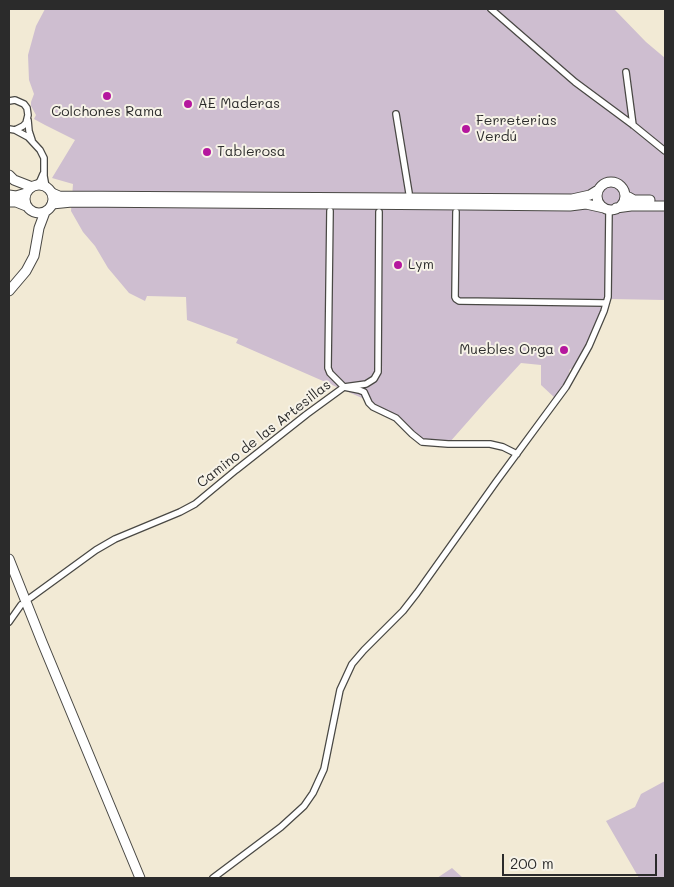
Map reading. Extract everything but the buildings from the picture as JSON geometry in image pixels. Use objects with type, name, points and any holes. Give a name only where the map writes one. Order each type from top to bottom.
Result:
[{"type":"main road","points":[[9,175],[14,180],[59,196],[572,199],[590,195],[604,184],[613,182],[621,186],[624,195],[622,204],[610,209],[600,206],[597,198],[598,190]]},
{"type":"main road","points":[[26,206],[25,197],[38,189]]},
{"type":"main road","points":[[9,195],[16,196],[38,189],[53,197],[52,204],[45,212],[39,228],[34,256],[26,271],[9,291]]},
{"type":"main road","points":[[624,195],[634,200],[665,200]]},
{"type":"main road","points":[[9,202],[16,202],[26,206],[32,212],[45,212]]},
{"type":"main road","points":[[52,204],[64,202],[465,206],[570,206],[586,204],[610,209],[631,206],[665,206]]},
{"type":"main road","points":[[9,559],[140,878]]},
{"type":"street","points":[[491,9],[575,82],[665,151]]},
{"type":"street","points":[[626,72],[633,125]]},
{"type":"street","points":[[10,100],[24,104],[28,112],[29,131],[33,142]]},
{"type":"street","points":[[396,114],[409,193]]},
{"type":"street","points":[[12,130],[23,126],[28,119]]},
{"type":"street","points":[[12,130],[24,134],[40,150],[44,158],[44,170],[38,189]]},
{"type":"street","points":[[213,878],[281,827],[304,806],[313,793],[324,770],[340,690],[352,664],[403,611],[566,387],[589,346],[608,297],[610,209]]},
{"type":"street","points":[[330,211],[328,368],[330,373],[344,387],[366,384],[374,379],[378,372],[379,212]]},
{"type":"street","points":[[456,212],[455,297],[459,301],[606,303]]},
{"type":"street","name":"Camino de las Artesillas","points":[[30,598],[111,541],[195,504],[344,387],[364,392],[373,407],[396,418],[422,442],[495,444],[517,454]]},
{"type":"street","points":[[9,622],[22,605]]},
{"type":"shaded area","points":[[45,9],[614,9],[646,42],[665,58],[665,300],[611,299],[592,343],[575,368],[570,369],[567,382],[555,398],[541,385],[541,365],[521,363],[449,443],[420,438],[399,416],[236,343],[238,339],[187,320],[186,297],[147,296],[145,301],[129,293],[108,268],[71,211],[73,184],[52,178],[75,140],[34,119],[36,115],[31,106],[34,94],[29,80],[28,55],[36,26]]},
{"type":"shaded area","points":[[665,781],[665,878],[639,878],[606,821],[635,807],[641,794]]},
{"type":"shaded area","points":[[452,868],[463,878],[437,878]]},
{"type":"place","name":"Colchones Rama","points":[[107,96]]},
{"type":"place","name":"AE Maderas","points":[[188,104]]},
{"type":"place","name":"Ferreterias Verdú","points":[[466,129]]},
{"type":"place","name":"Tablerosa","points":[[207,152]]},
{"type":"place","name":"Lym","points":[[398,265]]},
{"type":"place","name":"Muebles Orga","points":[[564,350]]}]
